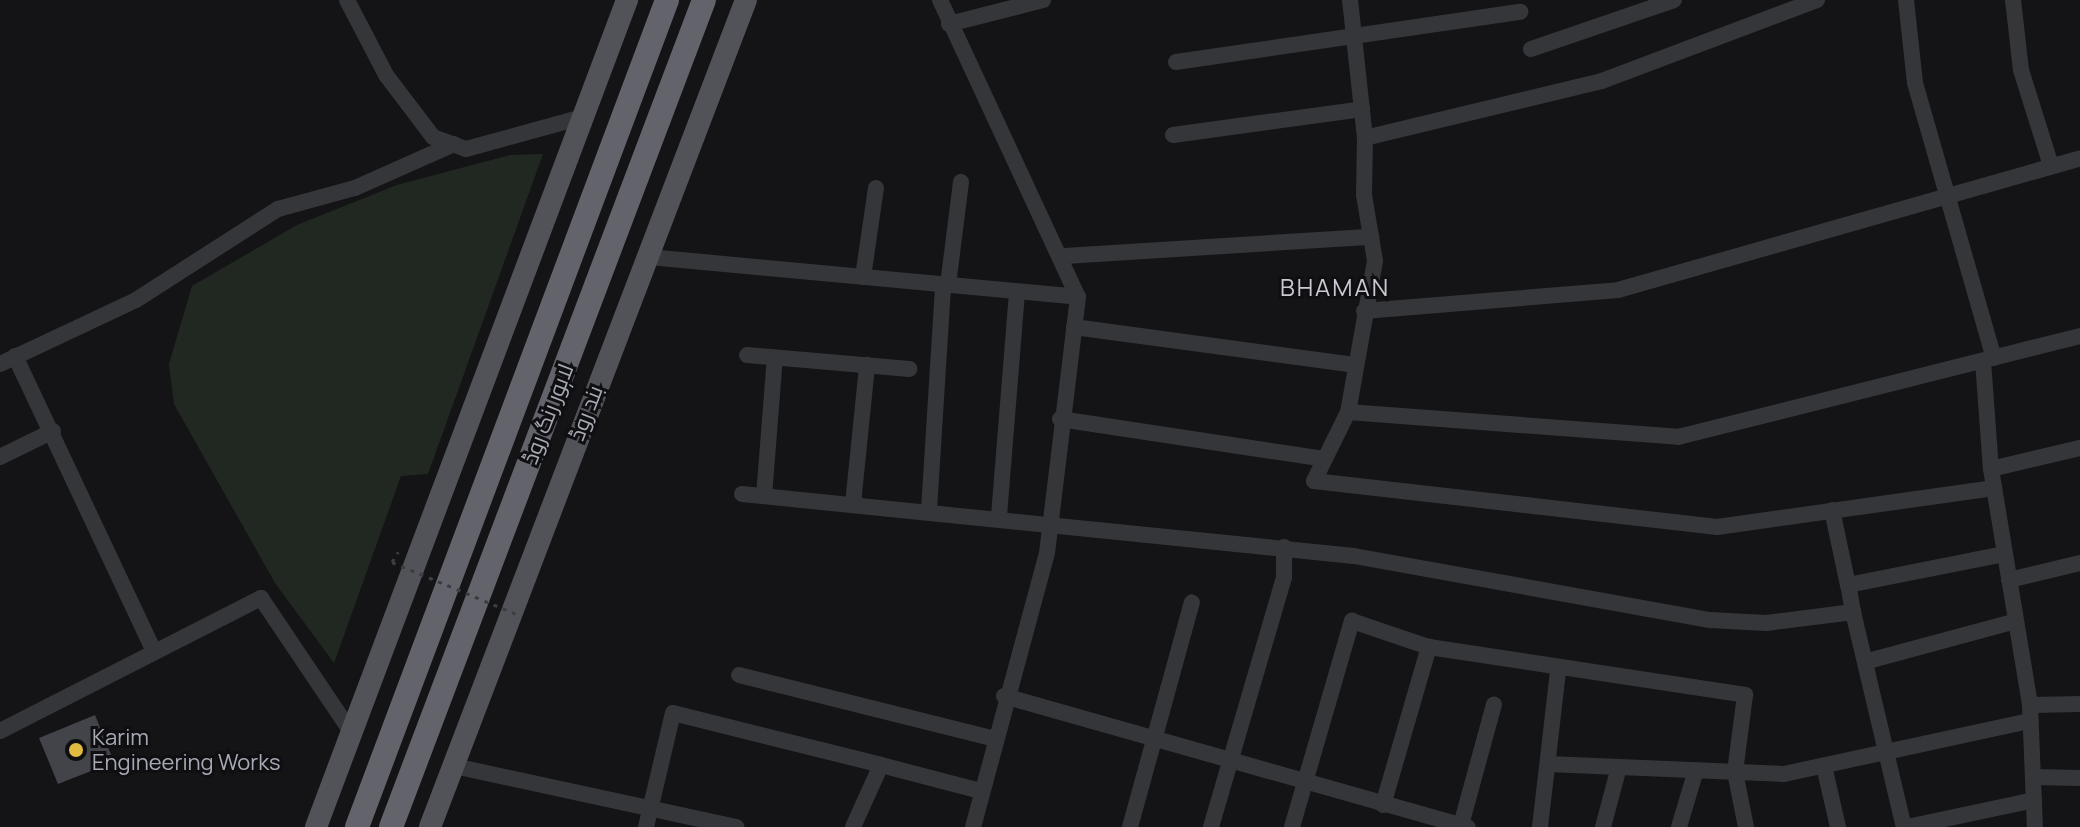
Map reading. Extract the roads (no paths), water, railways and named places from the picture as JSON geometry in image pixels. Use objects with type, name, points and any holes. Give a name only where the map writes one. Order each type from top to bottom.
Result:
[{"type":"highway","name":"لاہور رنگ روڈ","points":[[357,827],[667,0]]},
{"type":"highway","name":"لاہور رنگ روڈ","points":[[391,827],[704,0]]},
{"type":"main road","points":[[316,827],[627,0]]},
{"type":"main road","name":"بند روڈ","points":[[430,827],[746,0]]},
{"type":"street","points":[[347,0],[386,75],[433,137],[466,149],[583,117]]},
{"type":"street","points":[[940,0],[949,24],[1065,256],[1078,297],[1049,521],[977,790],[973,827]]},
{"type":"street","points":[[949,24],[1043,0]]},
{"type":"street","points":[[1350,0],[1375,261],[1348,412],[1314,481],[1717,527],[1994,488]]},
{"type":"street","points":[[1531,49],[1674,0]]},
{"type":"street","points":[[1365,138],[1602,81],[1817,0]]},
{"type":"street","points":[[1906,0],[1915,83],[1948,196],[1989,360],[1991,469],[2030,713],[2035,827]]},
{"type":"street","points":[[2013,0],[2021,70],[2051,166]]},
{"type":"street","points":[[1176,62],[1520,12]]},
{"type":"street","points":[[1173,135],[1362,109]]},
{"type":"street","points":[[154,651],[53,431],[7,360],[136,300],[278,209],[355,188],[454,144]]},
{"type":"street","points":[[1364,311],[1618,290],[2080,158]]},
{"type":"street","points":[[929,510],[946,285],[961,182]]},
{"type":"street","points":[[863,277],[876,188]]},
{"type":"street","points":[[1065,256],[1371,237]]},
{"type":"street","points":[[649,257],[1078,297]]},
{"type":"street","points":[[999,516],[1017,292]]},
{"type":"street","points":[[1074,327],[1354,365]]},
{"type":"street","points":[[1348,412],[1678,437],[2080,336]]},
{"type":"street","points":[[747,355],[909,369]]},
{"type":"street","points":[[764,496],[775,357]]},
{"type":"street","points":[[853,504],[867,365]]},
{"type":"street","points":[[1060,419],[1324,459]]},
{"type":"street","points":[[0,457],[53,431]]},
{"type":"street","points":[[1991,469],[2080,448]]},
{"type":"street","points":[[742,494],[999,516],[1284,547],[1711,620],[1766,623],[1853,612]]},
{"type":"street","points":[[1832,510],[1853,612],[1868,661],[1906,827],[2034,800]]},
{"type":"street","points":[[1211,827],[1284,577],[1284,547]]},
{"type":"street","points":[[1848,585],[2005,554]]},
{"type":"street","points":[[2009,580],[2080,563]]},
{"type":"street","points":[[0,731],[261,598],[351,732]]},
{"type":"street","points":[[1130,827],[1192,602]]},
{"type":"street","points":[[1292,827],[1352,621],[1429,647],[1558,671],[1745,695],[1735,772],[1746,827]]},
{"type":"street","points":[[1868,661],[2016,621]]},
{"type":"street","points":[[1383,805],[1429,647]]},
{"type":"street","points":[[1540,827],[1558,671]]},
{"type":"street","points":[[739,675],[992,738]]},
{"type":"street","points":[[1004,696],[1305,786],[1464,826],[1494,704]]},
{"type":"street","points":[[1548,764],[1784,774],[1889,752],[2030,713],[2080,704]]},
{"type":"street","points":[[646,827],[673,713],[977,790]]},
{"type":"street","points":[[853,827],[881,765]]},
{"type":"street","points":[[454,766],[737,827]]},
{"type":"street","points":[[1824,766],[1838,827]]},
{"type":"street","points":[[1603,827],[1619,767]]},
{"type":"street","points":[[1679,827],[1696,770]]},
{"type":"street","points":[[2033,777],[2080,778]]},
{"type":"place","name":"Karim Engineering Works","points":[[76,750]]},
{"type":"district","name":"BHAMAN","points":[[1335,287]]}]
